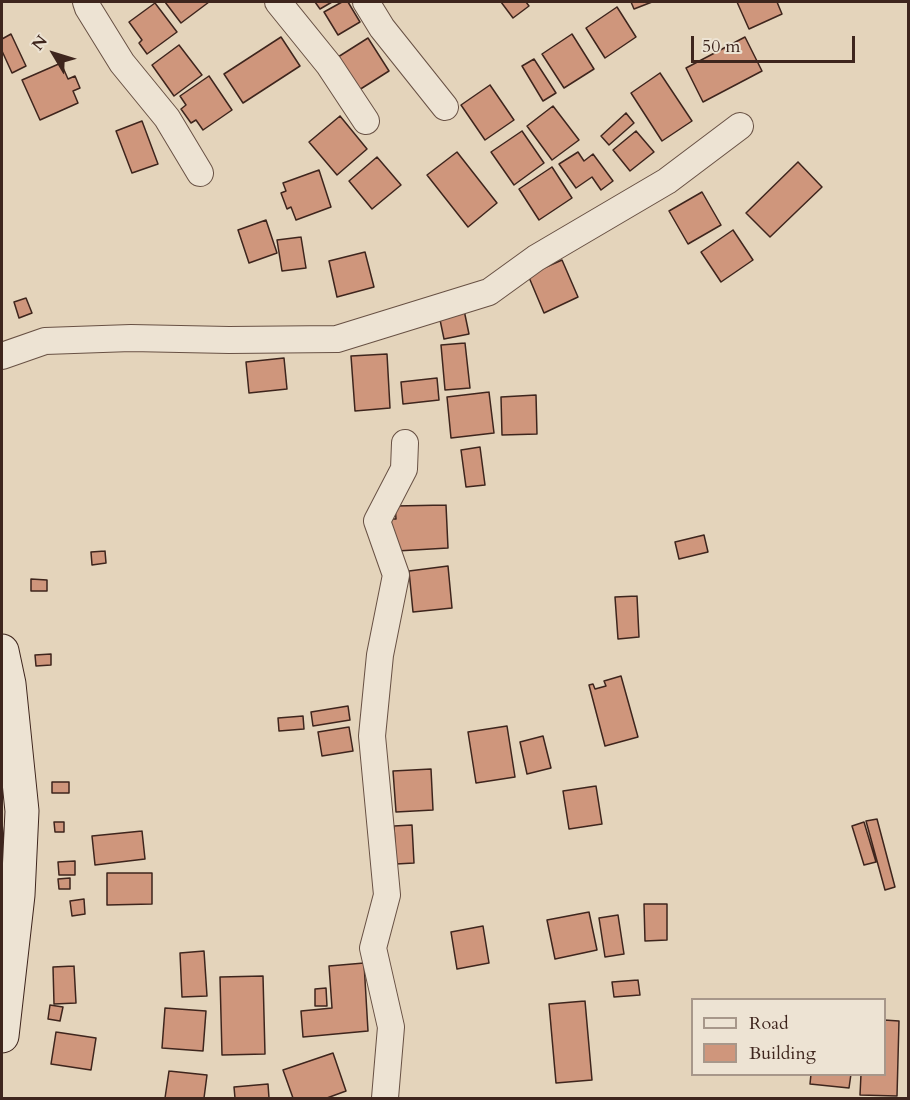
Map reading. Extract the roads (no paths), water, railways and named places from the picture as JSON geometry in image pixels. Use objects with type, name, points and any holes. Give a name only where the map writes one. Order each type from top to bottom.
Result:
[{"type":"street","points":[[86,2],[122,63],[167,118],[200,173]]},
{"type":"street","points":[[278,2],[329,65],[366,121]]},
{"type":"street","points":[[366,2],[382,28],[445,107]]},
{"type":"street","points":[[2,356],[45,341],[131,338],[337,339],[489,292],[536,258],[667,181],[740,126]]},
{"type":"street","points":[[385,1098],[391,1027],[373,948],[387,895],[372,736],[380,655],[396,575],[377,521],[404,469],[405,443]]},
{"type":"street","points":[[2,651],[9,684],[22,811],[18,896],[6,980],[2,1036]]}]
